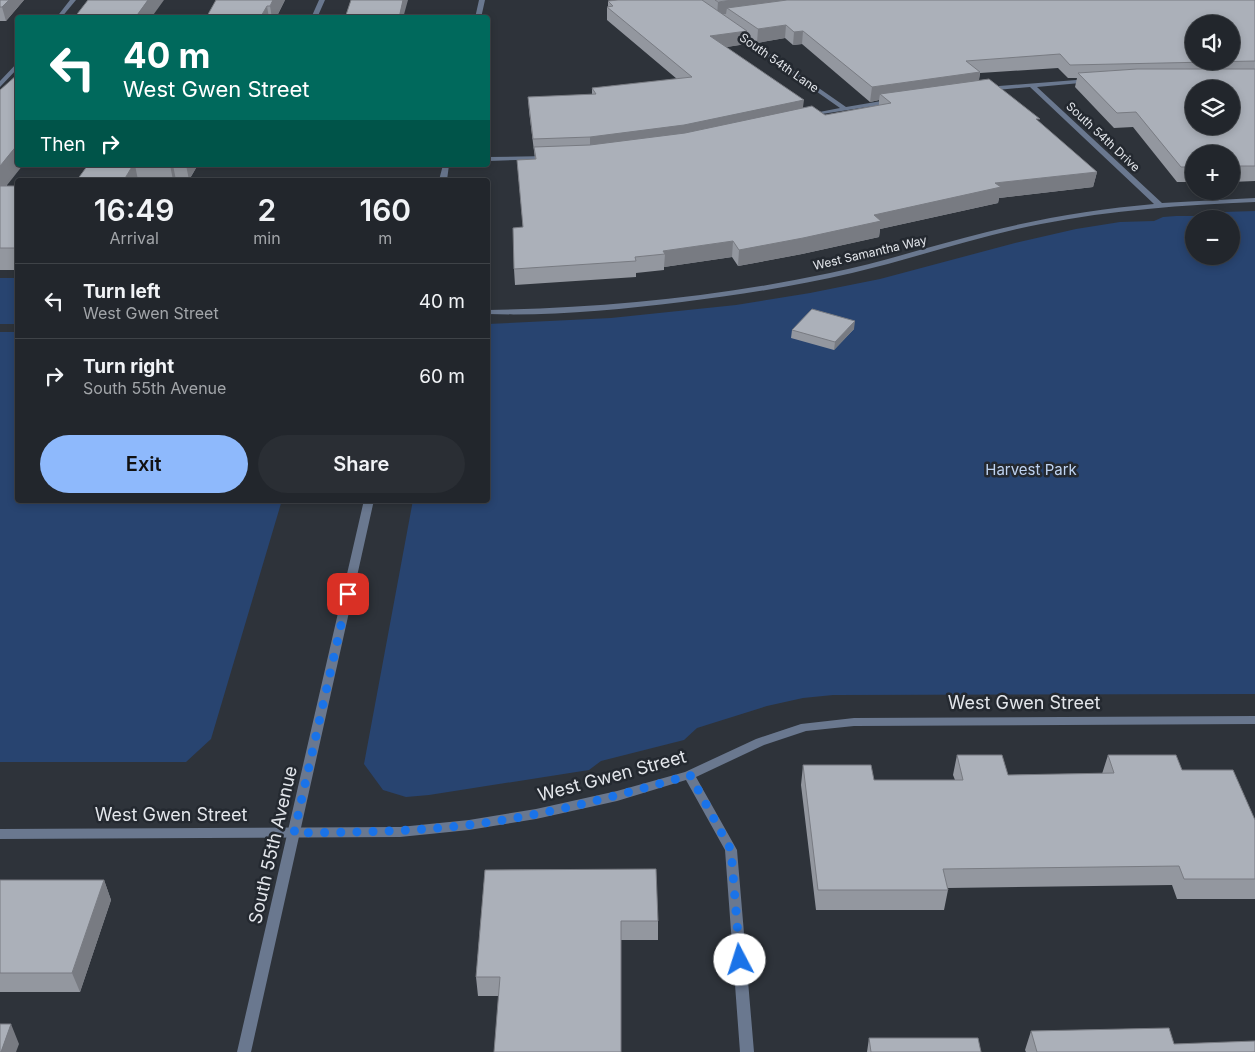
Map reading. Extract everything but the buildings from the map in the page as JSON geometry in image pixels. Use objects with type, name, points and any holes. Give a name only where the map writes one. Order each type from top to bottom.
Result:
[{"type":"street","points":[[61,15],[74,0]]},
{"type":"street","points":[[315,15],[322,0]]},
{"type":"street","points":[[479,15],[482,0]]},
{"type":"street","name":"South 54th Lane","points":[[732,30],[845,109]]},
{"type":"street","points":[[0,85],[15,70]]},
{"type":"street","points":[[976,90],[1031,84],[1094,81]]},
{"type":"street","name":"South 54th Drive","points":[[1031,84],[1160,205]]},
{"type":"street","points":[[808,116],[900,100]]},
{"type":"street","points":[[490,159],[555,158]]},
{"type":"street","name":"West Samantha Way","points":[[490,312],[641,304],[758,288],[830,276],[902,259],[1019,226],[1061,218],[1160,205],[1255,200]]},
{"type":"street","name":"South 55th Avenue","points":[[244,1052],[368,503]]},
{"type":"street","name":"West Gwen Street","points":[[0,834],[400,832],[469,825],[536,814],[617,796],[690,775],[769,739],[805,727],[854,722],[1255,720]]},
{"type":"street","points":[[690,775],[731,850],[747,1052]]},
{"type":"green space","name":"Harvest Park","points":[[1240,211],[1255,211],[1255,694],[833,695],[803,698],[767,706],[697,728],[684,740],[601,761],[589,770],[406,797],[383,790],[364,764],[412,503],[490,503],[490,324],[611,318],[736,305],[880,279],[1015,243],[1076,229],[1120,222],[1154,221],[1163,217],[1185,216],[1185,265],[1240,265]]},
{"type":"green space","points":[[0,278],[15,278],[15,324],[0,324]]},
{"type":"green space","points":[[0,332],[15,332],[15,503],[281,503],[211,739],[186,762],[0,762]]},
{"type":"route","points":[[348,594],[294,833],[400,832],[469,825],[536,814],[617,796],[690,775],[731,850],[740,960]]}]
